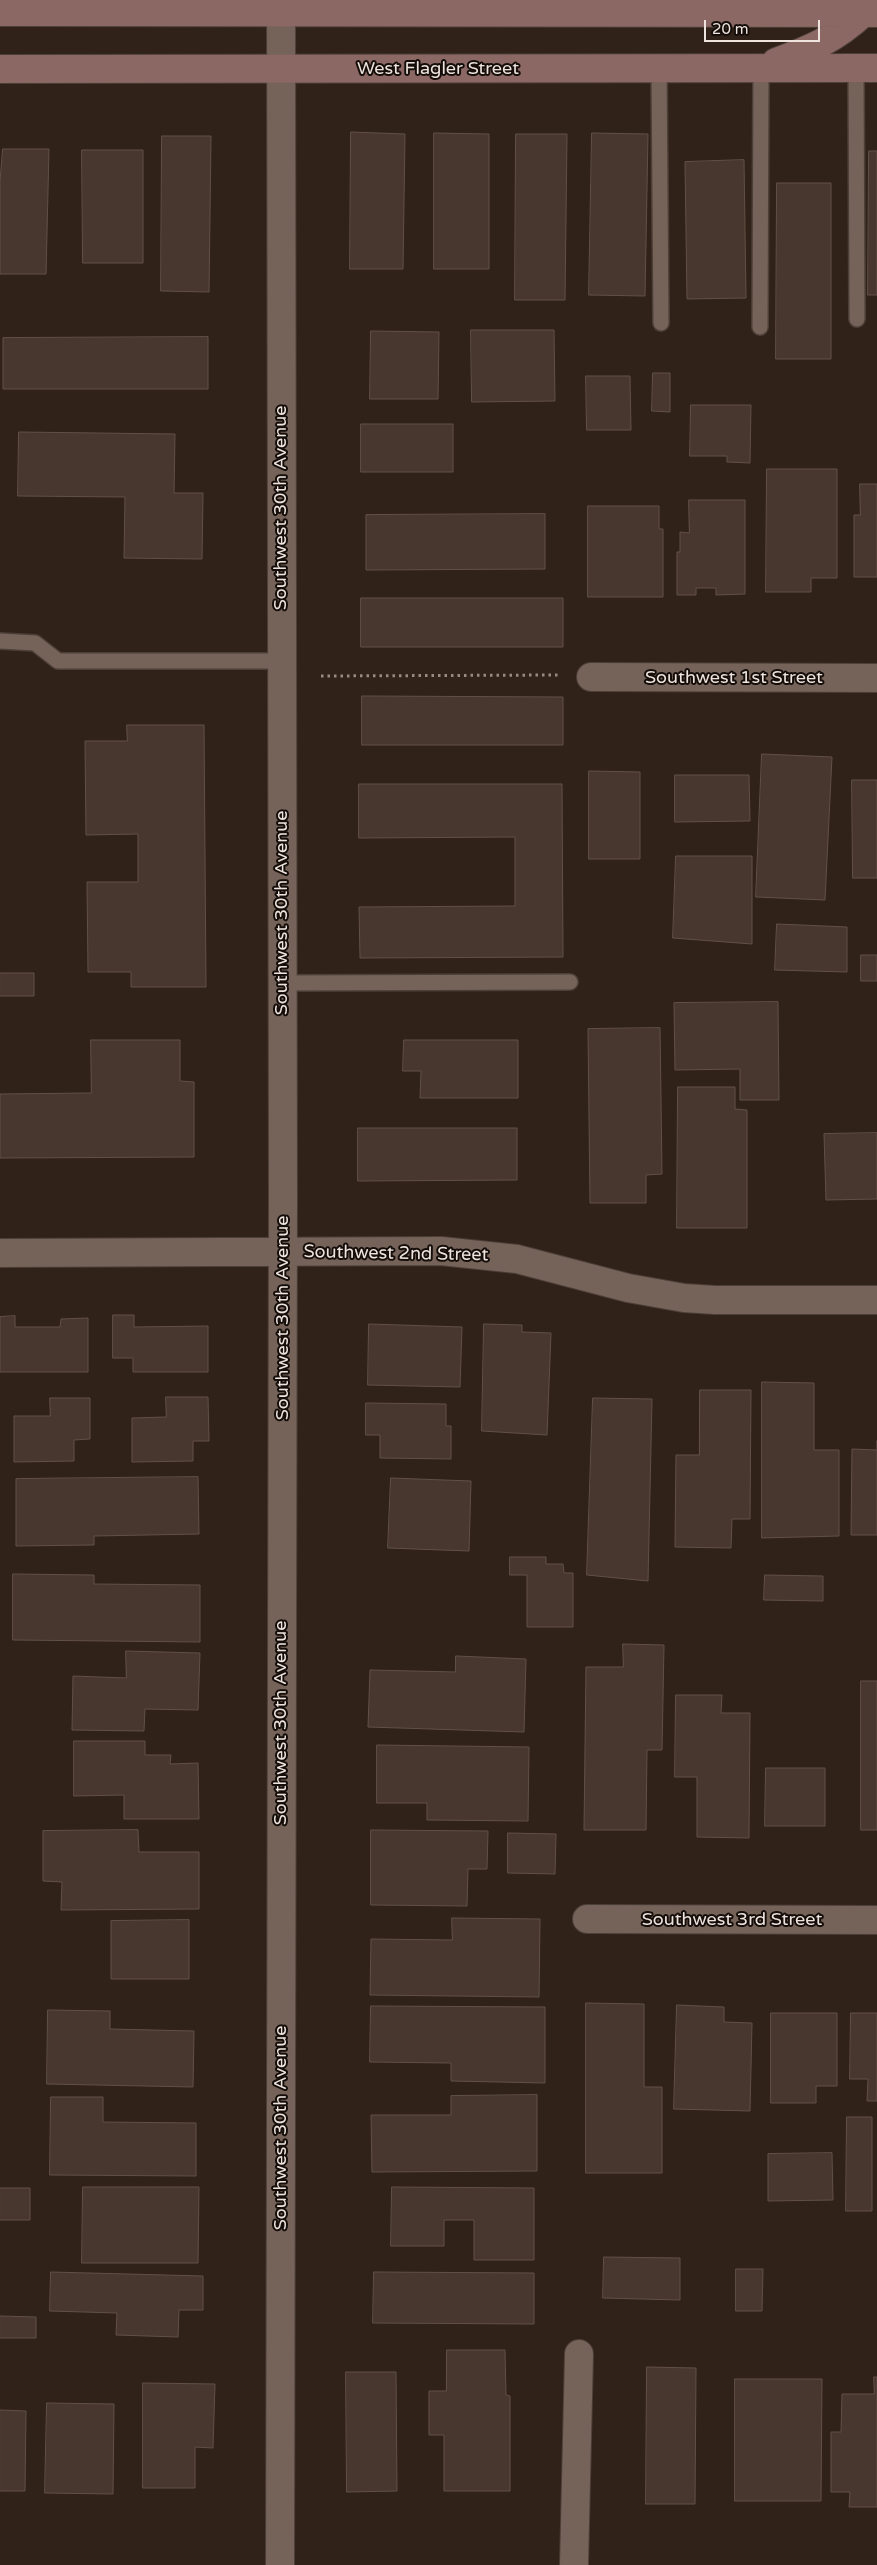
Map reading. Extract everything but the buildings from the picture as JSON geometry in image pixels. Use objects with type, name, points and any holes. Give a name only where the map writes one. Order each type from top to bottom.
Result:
[{"type":"main road","points":[[0,12],[281,6],[868,9]]},
{"type":"main road","points":[[761,68],[817,47],[842,32],[868,9]]},
{"type":"main road","name":"West Flagler Street","points":[[0,69],[867,68]]},
{"type":"street","name":"Southwest 30th Avenue","points":[[280,2565],[283,1252],[281,6]]},
{"type":"street","name":"Southwest 1st Street","points":[[578,676],[877,678]]},
{"type":"street","name":"Southwest 2nd Street","points":[[0,1252],[441,1251],[517,1259],[628,1288],[684,1298],[715,1300],[877,1300]]},
{"type":"street","name":"Southwest 3rd Street","points":[[587,1919],[877,1920]]},
{"type":"street","points":[[574,2565],[579,2354]]},
{"type":"lane","points":[[659,68],[661,323]]},
{"type":"lane","points":[[760,327],[761,68]]},
{"type":"lane","points":[[857,320],[867,68]]},
{"type":"lane","points":[[0,641],[34,643],[58,661],[282,661]]},
{"type":"lane","points":[[282,983],[570,982]]},
{"type":"path","points":[[321,676],[578,676]]}]
